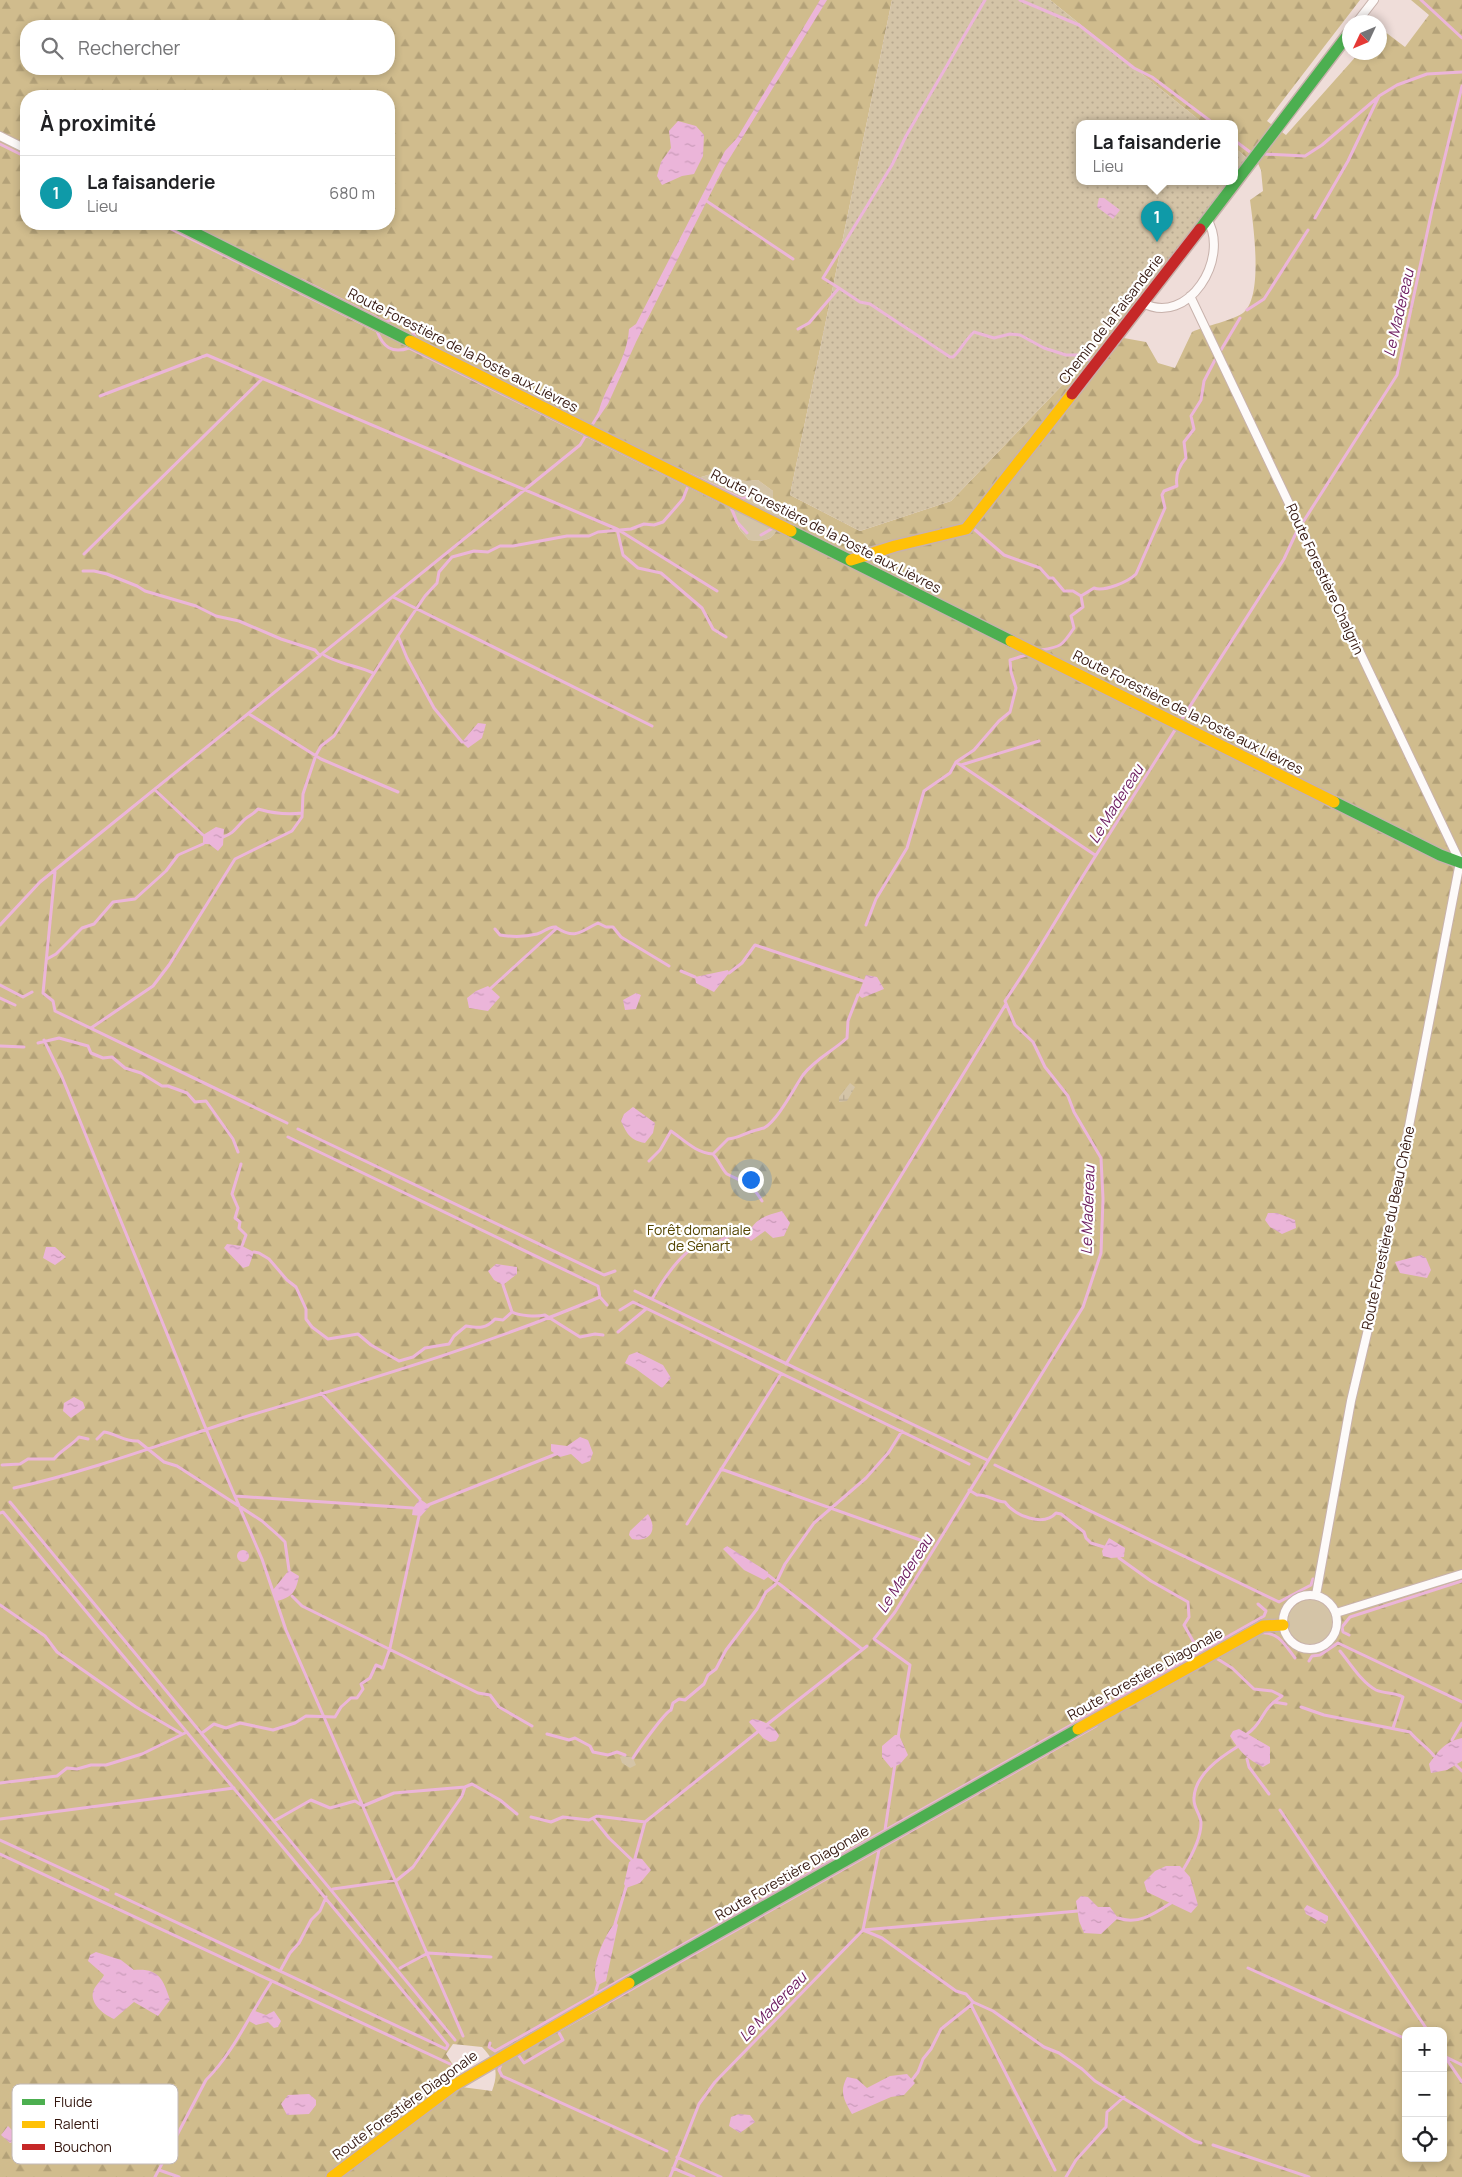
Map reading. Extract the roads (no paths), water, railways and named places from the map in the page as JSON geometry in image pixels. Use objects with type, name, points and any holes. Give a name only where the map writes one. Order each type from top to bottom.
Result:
[{"type":"street","points":[[1362,15],[1374,0]]},
{"type":"street","name":"Chemin de la Faisanderie","points":[[1238,178],[1342,42]]},
{"type":"street","points":[[0,136],[20,146]]},
{"type":"street","name":"Chemin de la Faisanderie","points":[[851,560],[895,546],[966,529],[1143,303],[1232,185]]},
{"type":"street","points":[[1143,303],[1150,307],[1162,308],[1178,304],[1190,296],[1204,282],[1213,260],[1215,239],[1207,218]]},
{"type":"street","name":"Route Forestière de la Poste aux Lièvres","points":[[189,230],[1440,855],[1461,863]]},
{"type":"street","name":"Route Forestière Chalgrin","points":[[1190,296],[1461,863]]},
{"type":"street","name":"Route Forestière du Beau Chêne","points":[[1316,1595],[1351,1401],[1378,1287],[1461,863]]},
{"type":"street","points":[[1336,1613],[1462,1574]]},
{"type":"street","points":[[1306,1594],[1316,1595],[1332,1604],[1336,1613],[1338,1625],[1332,1637],[1324,1645],[1313,1649],[1303,1648],[1292,1642],[1283,1625],[1285,1611],[1296,1599],[1306,1594]]},
{"type":"street","name":"Route Forestière Diagonale","points":[[332,2177],[453,2086],[494,2060],[1263,1626],[1283,1625]]},
{"type":"water","points":[[820,0],[827,0],[723,169],[636,342],[608,404],[597,420],[604,397],[624,353],[629,329],[636,324],[725,151],[737,138]]},
{"type":"water","points":[[678,121],[696,126],[704,135],[703,156],[694,174],[682,176],[662,185],[657,176],[661,162],[671,148],[669,131]]},
{"type":"water","points":[[1099,198],[1104,198],[1120,210],[1113,219],[1097,207]]},
{"type":"water","points":[[478,723],[486,724],[482,738],[468,748],[462,742]]},
{"type":"water","points":[[216,827],[224,829],[223,845],[218,851],[209,844],[203,844],[203,835]]},
{"type":"water","points":[[728,970],[729,973],[714,992],[696,983],[695,977]]},
{"type":"water","points":[[866,975],[877,977],[884,989],[862,998],[858,995]]},
{"type":"water","points":[[488,986],[500,997],[488,1011],[469,1008],[467,998],[476,991]]},
{"type":"water","points":[[636,993],[641,995],[636,1009],[625,1010],[623,1000]]},
{"type":"water","points":[[633,1107],[655,1123],[653,1133],[645,1143],[630,1136],[621,1121],[624,1114]]},
{"type":"water","points":[[782,1211],[790,1223],[784,1236],[773,1238],[765,1231],[751,1241],[747,1237],[753,1226],[760,1219]]},
{"type":"water","points":[[1268,1213],[1277,1213],[1295,1220],[1296,1228],[1282,1234],[1270,1227],[1265,1220]]},
{"type":"water","points":[[227,1244],[242,1246],[254,1252],[249,1266],[243,1268],[224,1248]]},
{"type":"water","points":[[46,1247],[55,1247],[66,1257],[55,1265],[43,1258]]},
{"type":"water","points":[[1421,1255],[1426,1258],[1431,1270],[1427,1278],[1400,1273],[1395,1262]]},
{"type":"water","points":[[496,1264],[517,1267],[517,1274],[503,1285],[494,1280],[488,1271]]},
{"type":"water","points":[[637,1352],[663,1365],[671,1378],[662,1388],[625,1363],[629,1355]]},
{"type":"water","points":[[74,1397],[83,1402],[85,1408],[71,1418],[63,1411],[64,1403]]},
{"type":"water","points":[[580,1437],[588,1440],[593,1453],[590,1461],[582,1464],[571,1454],[560,1457],[551,1451],[551,1444],[567,1446]]},
{"type":"water","points":[[420,1499],[430,1506],[421,1516],[412,1515],[413,1508]]},
{"type":"water","points":[[648,1514],[652,1525],[651,1534],[644,1539],[632,1539],[629,1535],[630,1531]]},
{"type":"water","points":[[1109,1538],[1125,1548],[1124,1557],[1111,1558],[1103,1556],[1102,1551]]},
{"type":"water","points":[[727,1546],[768,1572],[768,1577],[764,1580],[744,1570],[723,1549]]},
{"type":"water","points":[[241,1550],[245,1550],[249,1556],[245,1562],[241,1562],[237,1558],[237,1554]]},
{"type":"water","points":[[289,1570],[299,1576],[297,1586],[287,1598],[277,1601],[273,1590]]},
{"type":"water","points":[[752,1719],[764,1722],[772,1727],[779,1736],[776,1741],[770,1742],[763,1738],[749,1722]]},
{"type":"water","points":[[1239,1729],[1270,1747],[1270,1763],[1263,1767],[1252,1761],[1240,1750],[1230,1736],[1233,1731]]},
{"type":"water","points":[[895,1735],[899,1735],[908,1755],[900,1764],[891,1768],[882,1757],[882,1746]]},
{"type":"water","points":[[1462,1738],[1462,1761],[1447,1770],[1431,1773],[1429,1764],[1439,1751],[1447,1744]]},
{"type":"water","points":[[635,1858],[642,1859],[651,1870],[640,1883],[626,1888],[624,1884],[629,1862]]},
{"type":"water","points":[[1166,1866],[1180,1866],[1190,1877],[1198,1905],[1191,1913],[1147,1892],[1144,1882],[1155,1871]]},
{"type":"water","points":[[1081,1896],[1088,1897],[1098,1907],[1110,1907],[1118,1918],[1101,1934],[1084,1933],[1079,1921],[1076,1901]]},
{"type":"water","points":[[1307,1905],[1328,1916],[1325,1924],[1306,1914],[1304,1909]]},
{"type":"water","points":[[616,1922],[618,1925],[606,1981],[598,1985],[595,1979],[596,1962],[607,1935]]},
{"type":"water","points":[[96,1952],[121,1960],[134,1970],[154,1973],[162,1980],[170,2000],[158,2016],[134,2002],[114,2019],[106,2015],[96,2005],[93,1992],[104,1975],[88,1961],[90,1955]]},
{"type":"water","points":[[255,2011],[266,2015],[274,2011],[281,2021],[278,2027],[274,2028],[268,2022],[256,2025],[249,2021],[251,2013]]},
{"type":"water","points":[[907,2074],[915,2083],[904,2095],[891,2097],[852,2114],[843,2092],[847,2077],[857,2079],[867,2088],[890,2076]]},
{"type":"water","points":[[309,2094],[316,2100],[316,2105],[309,2114],[287,2115],[281,2104],[288,2095]]},
{"type":"water","points":[[739,2114],[750,2115],[755,2122],[740,2133],[729,2126],[731,2117]]},
{"type":"water","points":[[8,2126],[12,2130],[12,2142],[10,2143],[1,2135]]},
{"type":"waterway","points":[[798,329],[809,323],[839,288],[823,278],[892,165],[906,136],[985,0]]},
{"type":"waterway","points":[[1020,0],[1079,25],[1134,68],[1152,77],[1209,120]]},
{"type":"waterway","points":[[1421,0],[1462,38]]},
{"type":"waterway","points":[[1315,218],[1348,161],[1379,96],[1397,85],[1427,74],[1462,72]]},
{"type":"waterway","name":"Le Madereau","points":[[1303,522],[1397,375],[1432,210],[1462,86]]},
{"type":"waterway","points":[[1263,154],[1305,156],[1322,145],[1377,98]]},
{"type":"waterway","points":[[1238,143],[1250,152]]},
{"type":"waterway","points":[[0,144],[20,154]]},
{"type":"waterway","points":[[705,200],[793,259]]},
{"type":"waterway","points":[[173,230],[377,331],[382,341],[389,348],[398,350],[409,348],[719,501]]},
{"type":"waterway","points":[[1247,310],[1264,299],[1308,230]]},
{"type":"waterway","points":[[302,280],[386,322],[399,318],[403,319],[409,324],[416,338]]},
{"type":"waterway","points":[[839,288],[860,302],[870,304],[950,357],[956,354],[974,332],[994,338],[1010,334],[1020,335],[1044,348],[1066,355],[1078,355],[1090,360]]},
{"type":"waterway","points":[[1221,350],[1240,318]]},
{"type":"waterway","points":[[100,396],[207,355],[617,529],[717,591]]},
{"type":"waterway","points":[[1041,650],[1053,648],[1067,639],[1074,628],[1071,616],[1083,607],[1081,596],[1094,588],[1104,589],[1116,586],[1136,574],[1165,508],[1162,495],[1164,491],[1177,486],[1178,471],[1186,458],[1184,442],[1194,429],[1191,416],[1201,400],[1204,381],[1215,360]]},
{"type":"waterway","points":[[84,554],[262,379]]},
{"type":"waterway","points":[[0,925],[40,882],[580,445],[600,412]]},
{"type":"waterway","points":[[679,469],[742,499],[755,493]]},
{"type":"waterway","points":[[91,1028],[153,986],[169,965],[235,859],[292,831],[302,817],[303,794],[316,755],[321,746],[334,736],[398,636],[425,596],[437,583],[439,572],[452,557],[474,551],[488,552],[500,546],[513,546],[567,536],[589,536],[598,532],[631,529],[644,524],[654,525],[663,522],[683,499],[688,486]]},
{"type":"waterway","points":[[731,507],[737,522],[747,533]]},
{"type":"waterway","points":[[761,535],[773,528],[775,529]]},
{"type":"waterway","points":[[617,529],[623,555],[638,568],[661,573],[702,608],[713,629],[726,637]]},
{"type":"waterway","points":[[974,529],[1004,555],[1040,568],[1049,578],[1053,578],[1064,591],[1073,591],[1081,596]]},
{"type":"waterway","name":"Le Madereau","points":[[898,1738],[910,1665],[874,1639],[895,1612],[1083,1307],[1101,1253],[1103,1199],[1101,1158],[1074,1112],[1068,1096],[1045,1067],[1033,1042],[1015,1025],[1005,1001],[1284,559],[1297,531]]},
{"type":"waterway","points":[[83,571],[107,574],[145,591],[196,606],[216,616],[239,621],[281,639],[315,650],[320,656]]},
{"type":"waterway","points":[[393,597],[652,726]]},
{"type":"waterway","points":[[398,636],[407,658],[434,708],[462,742]]},
{"type":"waterway","points":[[323,654],[333,660],[373,673]]},
{"type":"waterway","points":[[866,925],[876,899],[907,848],[924,791],[950,773],[956,762],[974,750],[999,721],[1010,712],[1016,688],[1011,672],[1010,660],[1029,654]]},
{"type":"waterway","points":[[249,714],[321,759],[398,792]]},
{"type":"waterway","points":[[961,765],[1039,741]]},
{"type":"waterway","points":[[956,762],[1095,855]]},
{"type":"waterway","points":[[155,790],[203,835]]},
{"type":"waterway","points":[[223,837],[232,832],[258,809],[269,812],[302,813]]},
{"type":"waterway","points":[[47,959],[56,954],[82,928],[94,924],[113,902],[135,899],[166,871],[178,855],[203,844]]},
{"type":"waterway","points":[[55,872],[43,993],[53,1001],[55,1011],[287,1123]]},
{"type":"waterway","points":[[491,988],[557,928],[574,934],[598,923],[606,927],[613,927],[621,937],[669,966]]},
{"type":"waterway","points":[[495,929],[500,935],[528,936],[551,927],[556,927]]},
{"type":"waterway","points":[[729,973],[742,963],[755,945],[863,981]]},
{"type":"waterway","points":[[681,971],[695,977]]},
{"type":"waterway","points":[[0,985],[23,997],[32,992]]},
{"type":"waterway","points":[[762,1201],[750,1186],[727,1174],[713,1154],[728,1139],[764,1128],[775,1118],[808,1069],[847,1038],[848,1021],[858,995]]},
{"type":"waterway","points":[[0,998],[15,1005]]},
{"type":"waterway","points":[[786,1364],[1006,1004]]},
{"type":"waterway","points":[[38,1043],[59,1038],[88,1046],[91,1053],[103,1058],[112,1057],[125,1068],[141,1073],[162,1086],[168,1086],[187,1093],[195,1102],[206,1101],[233,1139],[238,1152]]},
{"type":"waterway","points":[[44,1040],[62,1077],[206,1429],[262,1559],[286,1630],[463,2036]]},
{"type":"waterway","points":[[0,1046],[24,1047]]},
{"type":"waterway","points":[[298,1129],[604,1275],[615,1271]]},
{"type":"waterway","points":[[649,1161],[660,1150],[671,1131],[696,1149],[713,1154]]},
{"type":"waterway","points":[[288,1137],[598,1286],[600,1297]]},
{"type":"waterway","points":[[241,1164],[232,1194],[238,1208],[235,1218],[240,1222],[239,1228],[246,1235],[242,1246]]},
{"type":"waterway","points":[[652,1299],[669,1272],[695,1246],[704,1243],[713,1244],[737,1232],[747,1237]]},
{"type":"waterway","points":[[254,1252],[269,1259],[287,1280],[296,1287],[306,1309],[306,1319],[312,1327],[328,1339],[358,1334],[371,1345],[399,1361],[413,1357],[425,1348],[449,1344],[454,1336],[466,1326],[485,1326],[495,1319],[503,1320],[512,1312],[528,1316],[545,1315],[580,1337],[595,1334],[603,1335]]},
{"type":"waterway","points":[[503,1285],[512,1312]]},
{"type":"waterway","points":[[635,1291],[987,1460]]},
{"type":"waterway","points":[[14,1488],[99,1465],[238,1419],[421,1363],[511,1332],[600,1297],[607,1305]]},
{"type":"waterway","points":[[620,1310],[633,1302],[969,1464]]},
{"type":"waterway","points":[[618,1332],[646,1309]]},
{"type":"waterway","points":[[687,1524],[781,1374]]},
{"type":"waterway","points":[[321,1393],[420,1499]]},
{"type":"waterway","points":[[633,1758],[658,1724],[671,1710],[673,1703],[679,1699],[685,1700],[704,1684],[708,1675],[716,1669],[726,1650],[757,1609],[766,1592],[775,1585],[785,1564],[814,1523],[866,1478],[889,1452],[902,1431]]},
{"type":"waterway","points":[[97,1439],[104,1432],[138,1441],[164,1462],[177,1466],[262,1521],[285,1542],[289,1570]]},
{"type":"waterway","points":[[2,1465],[20,1464],[28,1459],[54,1459],[79,1437],[88,1439]]},
{"type":"waterway","points":[[428,1505],[556,1454]]},
{"type":"waterway","points":[[995,1465],[1279,1602],[1311,1585],[1313,1579]]},
{"type":"waterway","points":[[721,1469],[923,1541]]},
{"type":"waterway","points":[[969,1490],[977,1495],[1005,1502],[1015,1512],[1029,1518],[1044,1519],[1056,1513],[1061,1514],[1084,1532],[1086,1538],[1091,1543],[1104,1547]]},
{"type":"waterway","points":[[235,1496],[413,1508]]},
{"type":"waterway","points":[[10,1502],[455,2040]]},
{"type":"waterway","points":[[0,1513],[3,1512],[448,2045],[446,2049],[116,1894]]},
{"type":"waterway","points":[[202,1733],[214,1724],[226,1728],[240,1723],[273,1730],[295,1723],[306,1716],[335,1717],[341,1707],[351,1698],[357,1698],[363,1689],[361,1684],[370,1678],[376,1665],[383,1668],[390,1648],[419,1516]]},
{"type":"waterway","points":[[1119,1558],[1151,1581],[1188,1602],[1189,1617],[1184,1625],[1193,1641],[1204,1649]]},
{"type":"waterway","points":[[768,1575],[862,1649]]},
{"type":"waterway","points":[[1349,1635],[1343,1632],[1342,1627],[1350,1617],[1462,1581]]},
{"type":"waterway","points":[[292,1596],[302,1606],[478,1693],[490,1695],[499,1707],[532,1726]]},
{"type":"waterway","name":"Le Madereau","points":[[490,2043],[489,2047],[495,2051],[1264,1616],[1266,1611],[1258,1604]]},
{"type":"waterway","points":[[0,1605],[45,1636],[57,1652],[136,1707],[182,1734]]},
{"type":"waterway","points":[[1260,1633],[1272,1634],[1284,1644],[1295,1658]]},
{"type":"waterway","points":[[1309,1661],[1312,1656],[1320,1655],[1338,1643],[1462,1702]]},
{"type":"waterway","points":[[765,1726],[867,1646]]},
{"type":"waterway","points":[[1340,1651],[1361,1678],[1371,1687],[1403,1697],[1393,1728]]},
{"type":"waterway","points":[[1216,1658],[1232,1668],[1254,1689],[1272,1691],[1282,1696],[1274,1702]]},
{"type":"waterway","points":[[1247,1734],[1256,1726],[1274,1702],[1286,1704]]},
{"type":"waterway","points":[[1301,1707],[1324,1715],[1410,1732],[1434,1756]]},
{"type":"waterway","points":[[1452,1740],[1462,1723]]},
{"type":"waterway","points":[[515,2054],[517,2053],[524,2063],[563,2040],[558,2031],[1096,1726]]},
{"type":"waterway","points":[[531,1817],[551,1822],[563,1817],[589,1820],[597,1816],[645,1822],[760,1730]]},
{"type":"waterway","points":[[0,1783],[57,1776],[67,1768],[77,1769],[91,1765],[106,1765],[142,1754],[187,1732]]},
{"type":"waterway","points":[[547,1734],[569,1740],[575,1738],[590,1746],[593,1752],[608,1755],[617,1752],[625,1755]]},
{"type":"waterway","points":[[1183,1870],[1195,1848],[1201,1829],[1201,1820],[1194,1802],[1195,1790],[1209,1768],[1237,1747]]},
{"type":"waterway","points":[[1247,1759],[1249,1767],[1269,1794]]},
{"type":"waterway","name":"Le Madereau","points":[[885,1830],[895,1764]]},
{"type":"waterway","points":[[1456,1765],[1462,1771]]},
{"type":"waterway","points":[[333,1889],[397,1880],[413,1867],[462,1796],[465,1787],[472,1784],[500,1800],[517,1814]]},
{"type":"waterway","points":[[274,1821],[311,1800],[330,1808],[355,1801],[363,1806],[394,1793],[465,1787]]},
{"type":"waterway","points":[[0,1819],[234,1788]]},
{"type":"waterway","points":[[1280,1810],[1425,2027]]},
{"type":"waterway","points":[[593,1818],[609,1838],[633,1861]]},
{"type":"waterway","points":[[634,1862],[645,1822]]},
{"type":"waterway","points":[[0,1840],[108,1890]]},
{"type":"waterway","name":"Le Madereau","points":[[670,2177],[699,2104],[715,2082],[863,1930],[879,1850]]},
{"type":"waterway","points":[[0,1854],[450,2064]]},
{"type":"waterway","points":[[615,1924],[627,1884]]},
{"type":"waterway","points":[[280,1971],[290,1953],[299,1943],[311,1920],[320,1911],[326,1897]]},
{"type":"waterway","points":[[1118,1918],[1125,1920],[1139,1919],[1171,1903]]},
{"type":"waterway","points":[[863,1930],[1078,1911]]},
{"type":"waterway","points":[[863,1930],[882,1938],[956,1991],[966,1994],[973,2002],[993,2011],[1044,2047],[1059,2053],[1095,2081],[1194,2141],[1201,2143]]},
{"type":"waterway","points":[[400,1968],[428,1953],[491,1957]]},
{"type":"waterway","points":[[1248,1968],[1402,2037]]},
{"type":"waterway","points":[[595,1994],[599,1980]]},
{"type":"waterway","points":[[178,2133],[206,2080],[225,2057],[272,1981]]},
{"type":"waterway","points":[[973,2002],[971,2005],[1055,2170]]},
{"type":"waterway","points":[[912,2080],[941,2029],[971,2005]]},
{"type":"waterway","points":[[507,2058],[501,2064],[499,2070],[502,2076],[667,2151]]},
{"type":"waterway","points":[[1447,2058],[1462,2065]]},
{"type":"waterway","points":[[1447,2060],[1462,2082]]},
{"type":"waterway","points":[[1066,2177],[1076,2160],[1106,2127],[1107,2112],[1124,2097]]},
{"type":"waterway","points":[[1213,2145],[1309,2177]]},
{"type":"waterway","points":[[677,2157],[721,2177]]},
{"type":"waterway","points":[[155,2177],[162,2164]]},
{"type":"waterway","points":[[673,2168],[694,2177]]},
{"type":"waterway","points":[[159,2170],[179,2177]]},
{"type":"place","name":"La faisanderie","points":[[1157,242]]},
{"type":"park label","name":"Forêt domaniale de Sénart","points":[[699,1238]]}]
